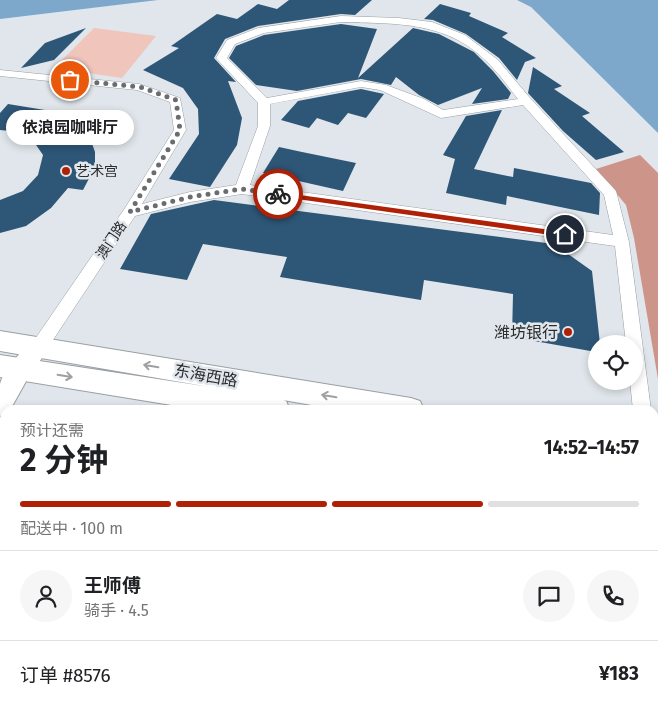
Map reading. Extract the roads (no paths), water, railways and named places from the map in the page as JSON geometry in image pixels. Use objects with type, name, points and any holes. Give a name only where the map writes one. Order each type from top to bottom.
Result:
[{"type":"main road","name":"东海西路","points":[[0,341],[381,405]]},
{"type":"main road","name":"东海西路","points":[[11,368],[244,405]]},
{"type":"street","points":[[242,189],[264,126],[264,102],[221,58],[231,42],[262,30],[341,19],[399,21],[432,25],[461,37],[494,62],[526,101],[611,194],[622,242],[641,405]]},
{"type":"street","name":"澳门路","points":[[0,73],[140,87],[176,100],[180,130],[130,212],[39,347]]},
{"type":"street","points":[[264,102],[361,84],[382,87],[420,102],[441,114],[526,101]]},
{"type":"street","points":[[130,212],[190,197],[242,189],[622,242]]},
{"type":"street","points":[[0,405],[11,368],[39,347]]},
{"type":"water","points":[[0,0],[158,0],[0,19]]},
{"type":"water","points":[[517,0],[658,0],[658,133],[531,7]]},
{"type":"place","name":"依浪园咖啡厅","points":[[70,80]]},
{"type":"place","name":"艺术宫","points":[[66,171]]},
{"type":"place","name":"潍坊银行","points":[[568,332]]}]
